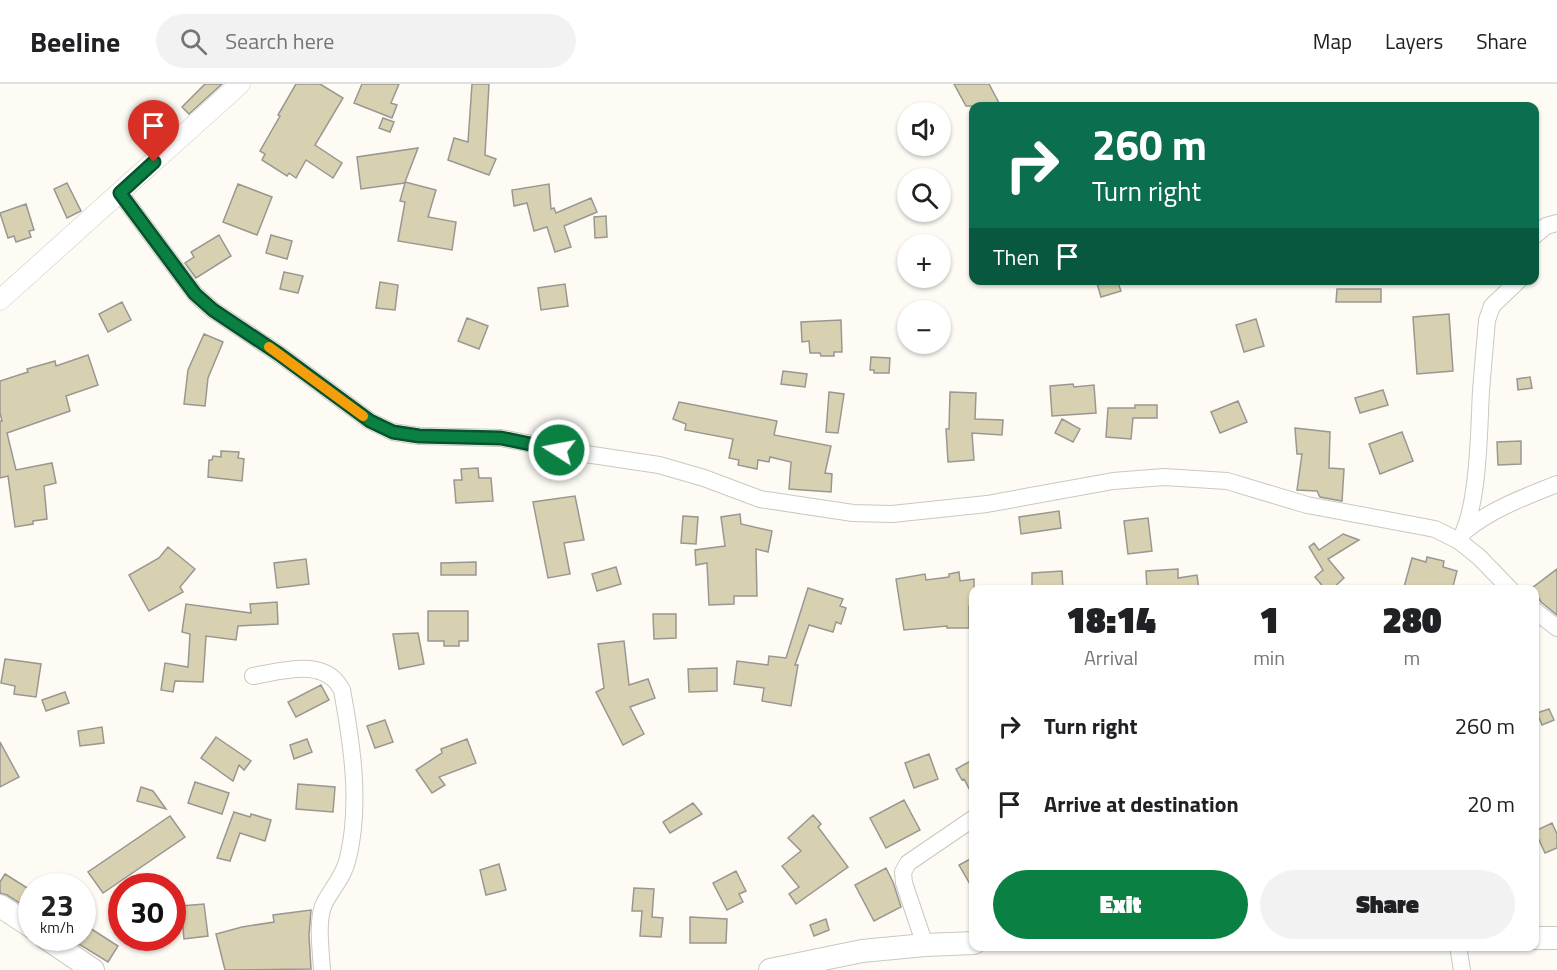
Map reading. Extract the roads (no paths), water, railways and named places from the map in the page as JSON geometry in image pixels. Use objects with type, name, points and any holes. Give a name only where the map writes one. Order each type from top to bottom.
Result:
[{"type":"main road","points":[[0,906],[18,918]]},
{"type":"main road","points":[[1539,938],[1557,938]]},
{"type":"main road","points":[[770,970],[807,966],[862,951],[969,942]]},
{"type":"main road","points":[[63,951],[83,967]]},
{"type":"street","points":[[0,300],[240,84]]},
{"type":"street","points":[[120,193],[195,294],[213,310],[279,354],[370,421],[393,432],[419,436],[501,438],[659,465],[760,499],[807,508],[853,513],[892,514],[987,504],[1113,481],[1164,477],[1196,477],[1227,481],[1307,505],[1462,536],[1506,585]]},
{"type":"street","points":[[1539,232],[1546,226],[1557,223]]},
{"type":"street","points":[[1462,536],[1471,507],[1478,450],[1487,320],[1492,306],[1514,285]]},
{"type":"street","points":[[1462,536],[1473,525],[1515,501],[1557,484]]},
{"type":"street","points":[[1539,614],[1557,628]]},
{"type":"street","points":[[253,675],[306,668],[328,673],[337,680],[342,690],[354,777],[353,833],[348,860],[341,878],[325,902],[321,913],[322,970]]},
{"type":"street","points":[[925,945],[904,883],[903,872],[908,863],[969,821]]},
{"type":"street","points":[[1459,951],[1462,970]]}]
